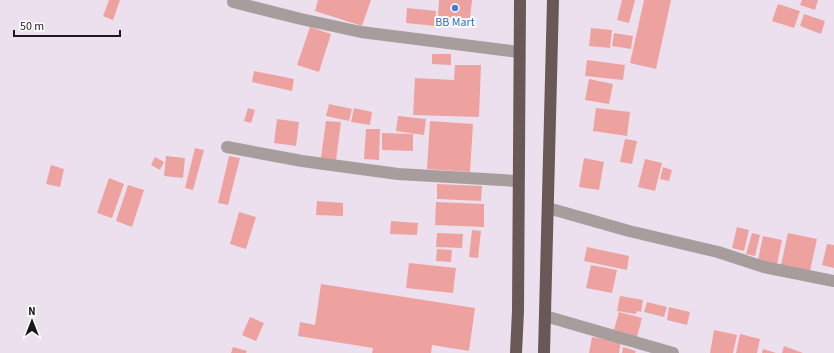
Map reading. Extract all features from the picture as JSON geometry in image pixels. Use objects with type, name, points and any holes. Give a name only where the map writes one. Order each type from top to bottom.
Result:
[{"type":"highway","points":[[516,353],[518,311],[520,0]]},
{"type":"highway","points":[[544,353],[553,0]]},
{"type":"street","points":[[233,2],[361,32],[519,52]]},
{"type":"street","points":[[226,147],[302,161],[398,174],[518,181]]},
{"type":"street","points":[[548,208],[629,231],[718,252],[764,267],[834,281]]},
{"type":"street","points":[[545,316],[673,353]]},
{"type":"building","points":[[109,0],[120,0],[113,20],[103,16]]},
{"type":"building","points":[[318,0],[371,0],[362,26],[315,11]]},
{"type":"building","name":"BB Mart","points":[[439,0],[472,0],[470,19],[438,17]]},
{"type":"building","points":[[622,0],[635,0],[629,23],[617,20]]},
{"type":"building","points":[[644,0],[671,0],[656,69],[630,63]]},
{"type":"building","points":[[802,0],[818,0],[815,10],[800,5]]},
{"type":"building","points":[[778,4],[800,11],[794,28],[772,21]]},
{"type":"building","points":[[407,8],[436,11],[435,26],[406,23]]},
{"type":"building","points":[[804,14],[825,21],[821,34],[800,26]]},
{"type":"building","points":[[310,27],[331,34],[319,72],[297,65]]},
{"type":"building","points":[[591,28],[612,30],[610,48],[589,46]]},
{"type":"building","points":[[614,33],[633,36],[631,49],[612,46]]},
{"type":"building","points":[[432,54],[451,54],[451,65],[432,64]]},
{"type":"building","points":[[587,60],[625,65],[623,80],[585,76]]},
{"type":"building","points":[[455,65],[481,65],[479,117],[413,115],[415,78],[454,80]]},
{"type":"building","points":[[254,71],[294,79],[292,91],[252,82]]},
{"type":"building","points":[[589,79],[613,84],[609,104],[585,100]]},
{"type":"building","points":[[329,104],[352,109],[349,121],[326,116]]},
{"type":"building","points":[[248,108],[255,110],[251,123],[244,121]]},
{"type":"building","points":[[354,108],[372,112],[370,125],[351,122]]},
{"type":"building","points":[[596,108],[630,112],[627,136],[593,131]]},
{"type":"building","points":[[398,116],[426,119],[424,135],[396,131]]},
{"type":"building","points":[[277,119],[299,122],[296,146],[274,143]]},
{"type":"building","points":[[326,121],[341,122],[336,160],[321,158]]},
{"type":"building","points":[[430,121],[473,124],[470,172],[427,169]]},
{"type":"building","points":[[366,129],[380,129],[379,160],[364,159]]},
{"type":"building","points":[[382,133],[413,134],[413,151],[382,150]]},
{"type":"building","points":[[625,139],[637,141],[632,164],[620,162]]},
{"type":"building","points":[[195,148],[204,150],[193,190],[185,188]]},
{"type":"building","points":[[166,156],[185,158],[183,178],[164,176]]},
{"type":"building","points":[[229,156],[240,158],[228,205],[218,203]]},
{"type":"building","points":[[155,157],[164,162],[160,170],[151,165]]},
{"type":"building","points":[[584,158],[604,162],[599,190],[579,187]]},
{"type":"building","points":[[645,159],[662,163],[655,191],[638,187]]},
{"type":"building","points":[[51,165],[64,169],[60,187],[46,184]]},
{"type":"building","points":[[663,167],[672,170],[669,181],[660,179]]},
{"type":"building","points":[[109,178],[124,184],[112,218],[97,213]]},
{"type":"building","points":[[437,184],[482,186],[481,201],[437,199]]},
{"type":"building","points":[[128,185],[144,190],[132,227],[116,221]]},
{"type":"building","points":[[317,201],[343,203],[343,216],[316,215]]},
{"type":"building","points":[[436,202],[484,204],[484,227],[435,225]]},
{"type":"building","points":[[239,212],[256,217],[246,249],[230,244]]},
{"type":"building","points":[[391,221],[418,223],[417,235],[390,234]]},
{"type":"building","points":[[737,227],[749,230],[744,251],[732,248]]},
{"type":"building","points":[[472,230],[481,231],[478,258],[469,257]]},
{"type":"building","points":[[437,233],[463,234],[462,248],[436,247]]},
{"type":"building","points":[[752,233],[760,235],[755,256],[746,254]]},
{"type":"building","points":[[788,233],[817,239],[810,271],[781,265]]},
{"type":"building","points":[[763,236],[782,240],[777,264],[758,260]]},
{"type":"building","points":[[827,244],[834,245],[834,268],[822,265]]},
{"type":"building","points":[[587,247],[629,256],[627,270],[584,261]]},
{"type":"building","points":[[437,249],[452,250],[451,262],[436,261]]},
{"type":"building","points":[[409,263],[456,268],[453,293],[406,288]]},
{"type":"building","points":[[591,265],[617,270],[612,293],[586,288]]},
{"type":"building","points":[[321,284],[475,308],[469,351],[432,345],[431,353],[372,353],[373,348],[298,336],[300,322],[315,325]]},
{"type":"building","points":[[620,296],[643,300],[641,312],[637,311],[636,314],[617,311]]},
{"type":"building","points":[[647,302],[667,307],[664,317],[644,312]]},
{"type":"building","points":[[669,307],[690,312],[687,325],[667,320]]},
{"type":"building","points":[[619,312],[642,318],[637,337],[614,330]]},
{"type":"building","points":[[250,317],[264,323],[256,341],[242,335]]},
{"type":"building","points":[[714,330],[737,335],[733,353],[710,353]]},
{"type":"building","points":[[740,334],[760,339],[757,353],[736,353]]},
{"type":"building","points":[[592,337],[621,342],[619,353],[589,353]]},
{"type":"building","points":[[784,346],[803,353],[782,353]]},
{"type":"building","points":[[233,347],[247,351],[246,353],[231,353]]},
{"type":"building","points":[[623,347],[636,351],[635,353],[622,353]]},
{"type":"building","points":[[763,349],[776,353],[762,353]]},
{"type":"place","name":"BB Mart","points":[[455,8]]}]
